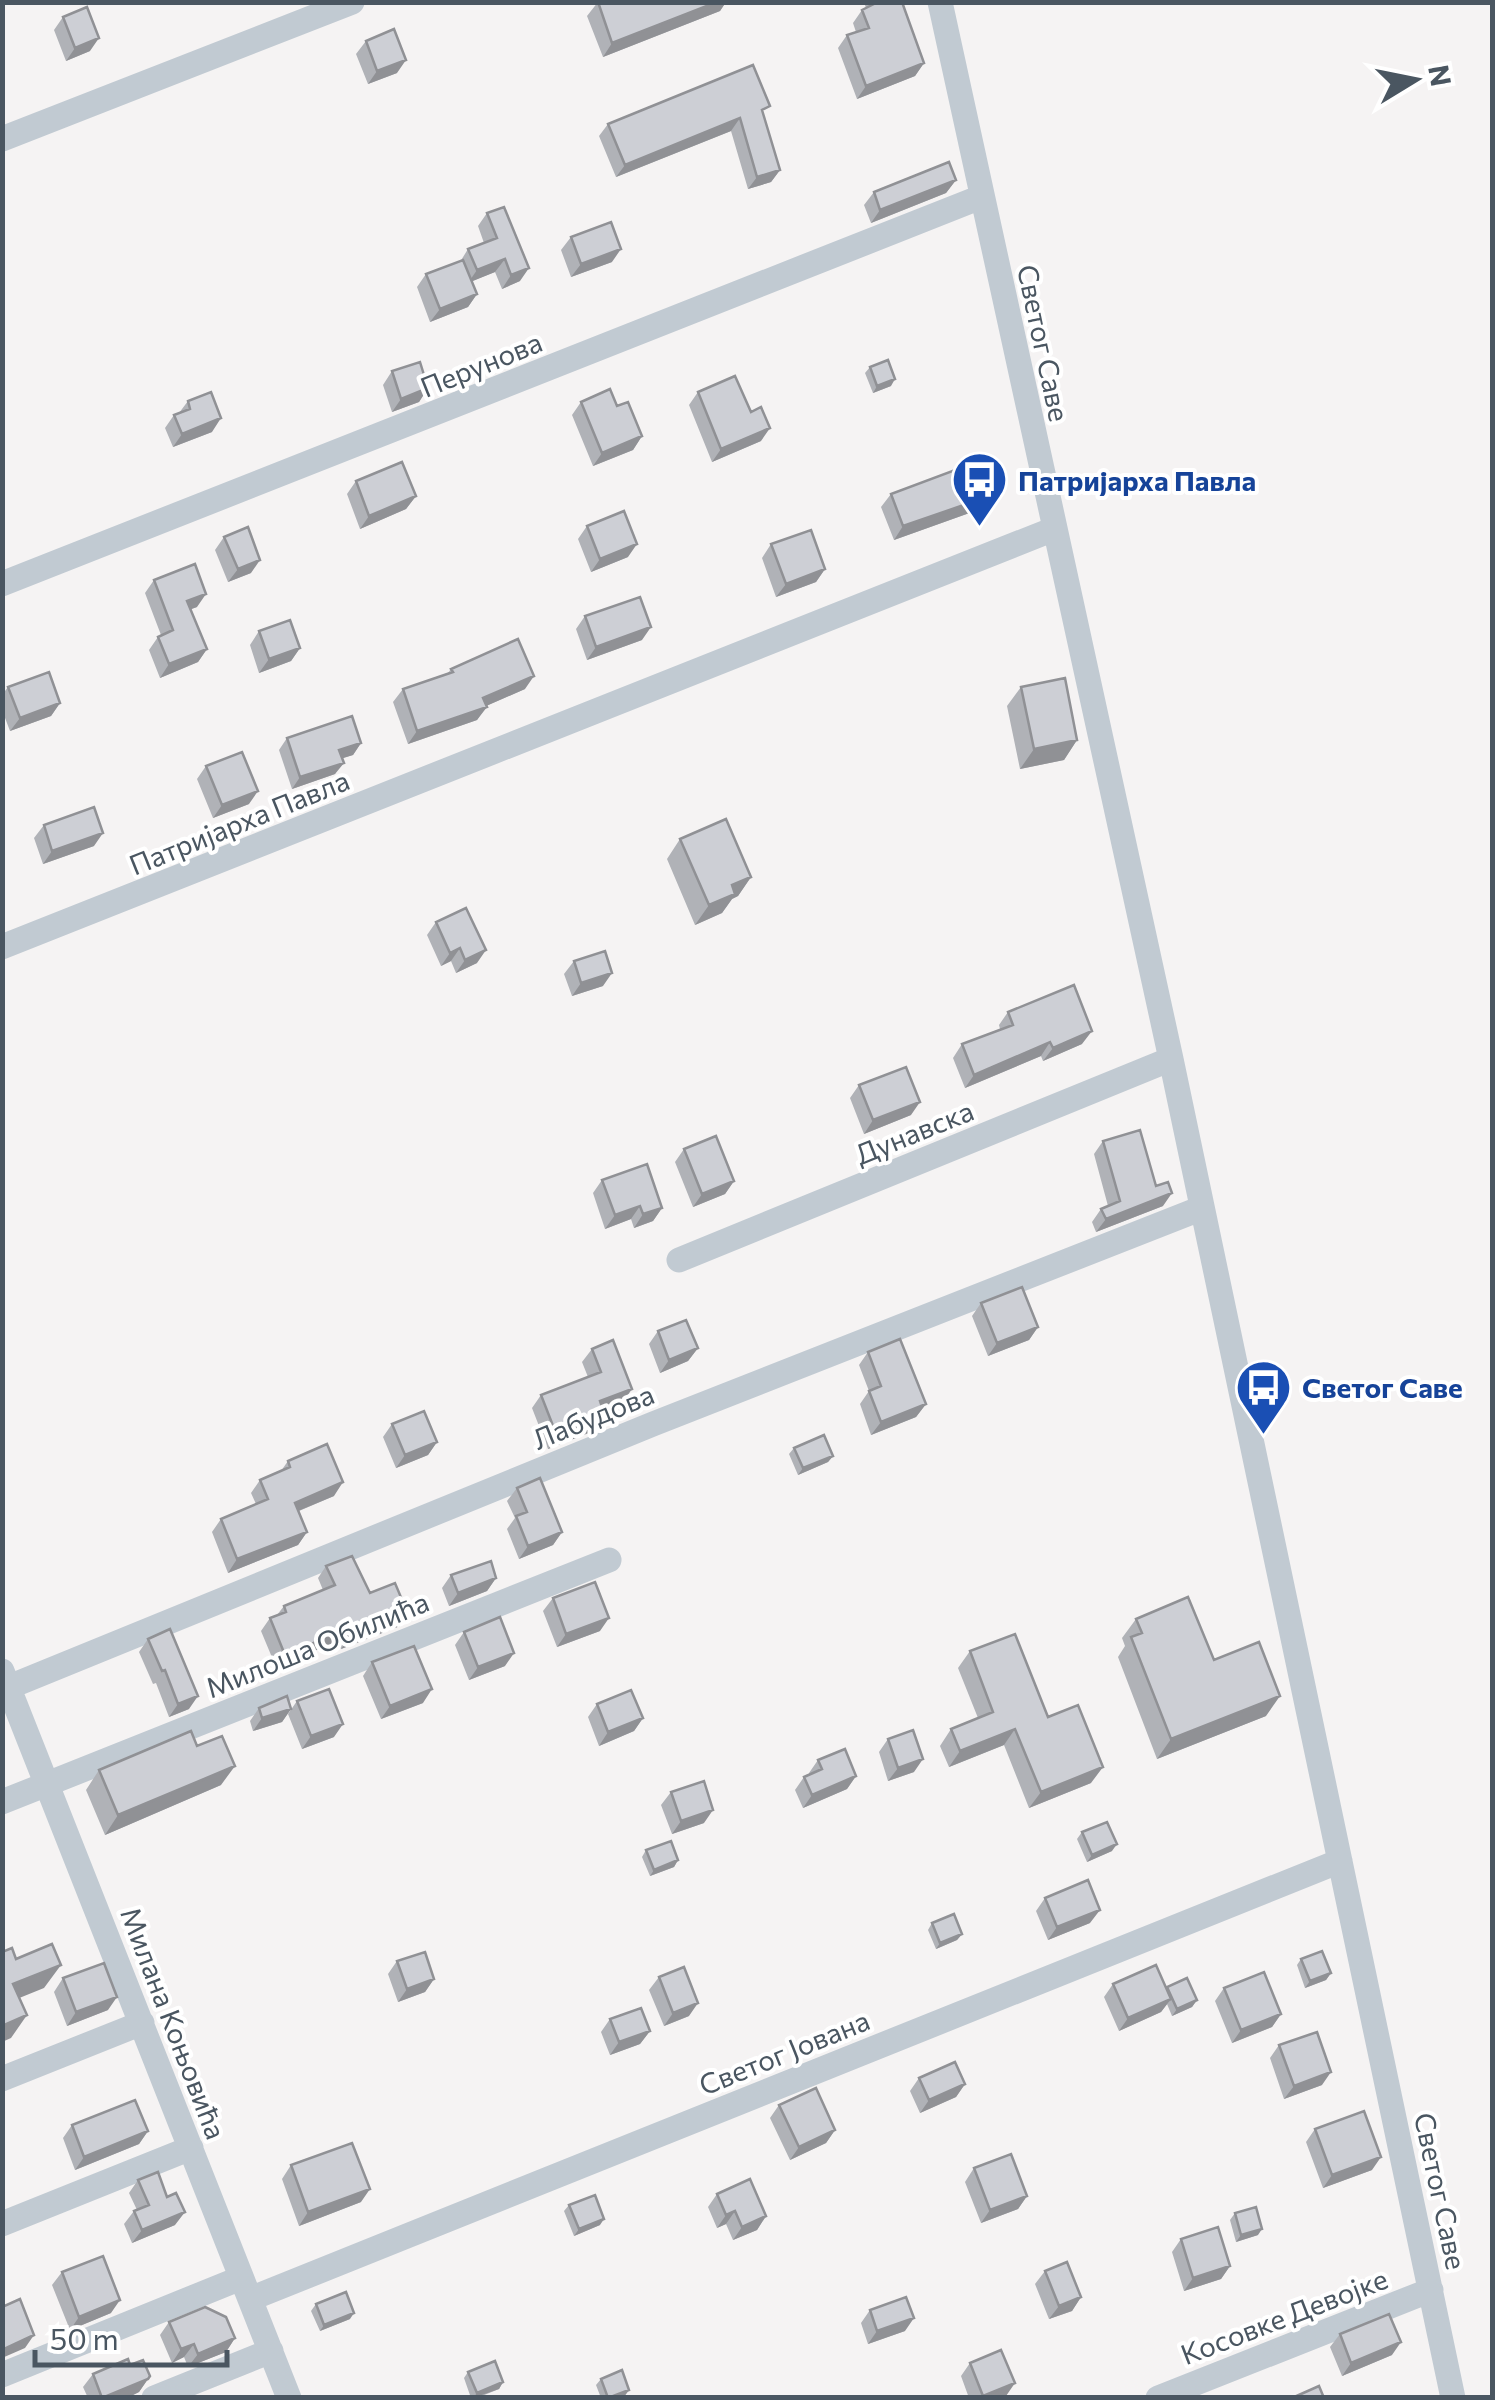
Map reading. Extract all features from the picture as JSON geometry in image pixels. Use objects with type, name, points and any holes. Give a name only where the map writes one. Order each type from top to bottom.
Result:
[{"type":"street","points":[[2,140],[352,2]]},
{"type":"street","name":"Светог Саве","points":[[940,2],[1171,1059],[1453,2398]]},
{"type":"street","name":"Перунова","points":[[2,584],[981,197]]},
{"type":"street","name":"Патријарха Павла","points":[[2,947],[1054,529]]},
{"type":"street","name":"Дунавска","points":[[679,1260],[1171,1059]]},
{"type":"street","name":"Лабудова","points":[[6,1679],[1202,1208]]},
{"type":"street","name":"Милоша Обилића","points":[[2,1802],[609,1560]]},
{"type":"street","name":"Милана Коњовића","points":[[6,1679],[289,2398]]},
{"type":"street","name":"Светог Јована","points":[[2,2374],[246,2288],[1340,1861]]},
{"type":"street","points":[[2,2080],[142,2024]]},
{"type":"street","points":[[2,2224],[191,2148]]},
{"type":"street","name":"Косовке Девојке","points":[[1158,2398],[1431,2290]]},
{"type":"street","points":[[154,2398],[270,2351]]},
{"type":"building","points":[[598,2],[717,2],[612,43]]},
{"type":"building","points":[[878,2],[902,2],[924,63],[866,86],[847,35],[869,28],[862,10]]},
{"type":"building","points":[[87,7],[99,38],[75,48],[63,17]]},
{"type":"building","points":[[394,29],[406,60],[377,71],[366,41]]},
{"type":"building","points":[[753,65],[770,106],[762,110],[780,170],[757,177],[740,118],[625,165],[608,124]]},
{"type":"building","points":[[949,162],[956,180],[880,210],[874,192]]},
{"type":"building","points":[[504,207],[529,268],[511,275],[505,259],[477,270],[468,249],[497,238],[487,213]]},
{"type":"building","points":[[611,222],[621,249],[581,264],[571,237]]},
{"type":"building","points":[[463,260],[477,294],[440,309],[426,274]]},
{"type":"building","points":[[888,360],[895,379],[877,386],[870,367]]},
{"type":"building","points":[[420,362],[428,388],[401,399],[392,371]]},
{"type":"building","points":[[735,376],[751,412],[761,407],[770,428],[721,449],[698,392]]},
{"type":"building","points":[[610,389],[617,406],[628,402],[642,436],[602,453],[581,402]]},
{"type":"building","points":[[211,392],[221,418],[182,434],[174,415],[190,409],[188,401]]},
{"type":"building","points":[[402,462],[416,496],[369,516],[356,481]]},
{"type":"building","points":[[971,464],[984,498],[903,526],[891,494]]},
{"type":"building","points":[[624,511],[637,544],[600,559],[587,526]]},
{"type":"building","points":[[248,527],[260,560],[238,569],[224,537]]},
{"type":"building","points":[[811,530],[825,569],[786,584],[771,544]]},
{"type":"building","points":[[195,564],[206,594],[187,601],[207,649],[169,664],[158,637],[173,630],[154,580]]},
{"type":"building","points":[[640,597],[651,627],[596,647],[585,616]]},
{"type":"building","points":[[290,620],[300,648],[269,659],[259,631]]},
{"type":"building","points":[[518,639],[534,676],[483,698],[487,707],[417,731],[403,689],[453,672],[451,669]]},
{"type":"building","points":[[49,672],[60,703],[20,718],[8,687]]},
{"type":"building","points":[[1065,678],[1077,740],[1034,749],[1021,687]]},
{"type":"building","points":[[352,716],[361,743],[339,750],[344,763],[300,777],[287,738]]},
{"type":"building","points":[[242,752],[258,791],[222,805],[206,766]]},
{"type":"building","points":[[94,807],[103,833],[52,851],[44,825]]},
{"type":"building","points":[[726,819],[751,877],[732,885],[735,894],[709,905],[680,839]]},
{"type":"building","points":[[466,908],[486,950],[465,960],[460,948],[450,953],[436,922]]},
{"type":"building","points":[[605,951],[612,973],[581,983],[574,961]]},
{"type":"building","points":[[1074,985],[1092,1031],[1053,1048],[1050,1042],[974,1075],[962,1044],[1013,1025],[1008,1012]]},
{"type":"building","points":[[906,1067],[920,1102],[873,1120],[859,1085]]},
{"type":"building","points":[[1140,1130],[1156,1186],[1168,1182],[1172,1193],[1106,1219],[1101,1209],[1120,1201],[1103,1141]]},
{"type":"building","points":[[716,1136],[734,1181],[702,1194],[684,1149]]},
{"type":"building","points":[[647,1164],[662,1208],[643,1214],[640,1206],[615,1215],[602,1180]]},
{"type":"building","points":[[1022,1287],[1038,1327],[997,1343],[981,1303]]},
{"type":"building","points":[[686,1320],[698,1348],[669,1360],[658,1331]]},
{"type":"building","points":[[900,1339],[926,1404],[881,1422],[869,1391],[881,1386],[868,1352]]},
{"type":"building","points":[[613,1340],[632,1389],[600,1401],[605,1416],[557,1436],[541,1395],[601,1372],[592,1349]]},
{"type":"building","points":[[424,1411],[437,1442],[405,1455],[392,1424]]},
{"type":"building","points":[[824,1435],[833,1456],[803,1468],[794,1448]]},
{"type":"building","points":[[327,1444],[343,1482],[295,1503],[307,1532],[237,1559],[221,1519],[268,1499],[260,1480],[290,1467],[288,1461]]},
{"type":"building","points":[[540,1478],[562,1532],[528,1546],[516,1516],[527,1512],[517,1488]]},
{"type":"building","points":[[352,1556],[370,1593],[395,1583],[408,1614],[350,1637],[347,1629],[285,1655],[270,1618],[286,1612],[284,1606],[335,1585],[326,1566]]},
{"type":"building","points":[[491,1561],[496,1578],[458,1593],[451,1575]]},
{"type":"building","points":[[595,1582],[609,1618],[566,1634],[553,1598]]},
{"type":"building","points":[[1188,1597],[1214,1660],[1259,1642],[1280,1696],[1171,1739],[1131,1637],[1142,1633],[1136,1619]]},
{"type":"building","points":[[500,1617],[514,1653],[478,1667],[464,1632]]},
{"type":"building","points":[[170,1629],[198,1696],[178,1704],[148,1639]]},
{"type":"building","points":[[1015,1634],[1048,1717],[1078,1705],[1103,1767],[1041,1792],[1015,1729],[960,1751],[951,1729],[993,1712],[970,1651]]},
{"type":"building","points":[[414,1646],[432,1689],[390,1706],[372,1662]]},
{"type":"building","points":[[329,1689],[343,1724],[311,1736],[297,1701]]},
{"type":"building","points":[[631,1690],[643,1718],[608,1732],[597,1704]]},
{"type":"building","points":[[287,1696],[291,1709],[262,1718],[259,1708]]},
{"type":"building","points":[[913,1730],[923,1759],[898,1768],[888,1739]]},
{"type":"building","points":[[191,1731],[197,1746],[222,1736],[235,1766],[118,1815],[99,1770]]},
{"type":"building","points":[[845,1749],[856,1776],[812,1795],[804,1777],[822,1769],[818,1760]]},
{"type":"building","points":[[704,1781],[713,1810],[681,1821],[671,1792]]},
{"type":"building","points":[[1107,1822],[1117,1844],[1092,1855],[1082,1832]]},
{"type":"building","points":[[671,1841],[678,1860],[654,1870],[646,1850]]},
{"type":"building","points":[[1088,1880],[1100,1910],[1057,1927],[1045,1898]]},
{"type":"building","points":[[954,1914],[962,1934],[940,1943],[932,1923]]},
{"type":"building","points":[[52,1944],[61,1965],[13,1984],[27,2015],[2,2026],[2,1952],[12,1948],[16,1959]]},
{"type":"building","points":[[1322,1951],[1331,1973],[1310,1981],[1301,1959]]},
{"type":"building","points":[[425,1952],[434,1979],[407,1989],[397,1961]]},
{"type":"building","points":[[104,1963],[117,1997],[76,2012],[63,1978]]},
{"type":"building","points":[[1156,1965],[1171,1999],[1128,2018],[1113,1984]]},
{"type":"building","points":[[684,1967],[698,2003],[673,2013],[659,1977]]},
{"type":"building","points":[[1264,1972],[1281,2014],[1241,2030],[1224,1988]]},
{"type":"building","points":[[1187,1978],[1197,2000],[1177,2009],[1167,1987]]},
{"type":"building","points":[[641,2008],[650,2031],[619,2042],[610,2019]]},
{"type":"building","points":[[1317,2032],[1331,2072],[1294,2086],[1279,2045]]},
{"type":"building","points":[[955,2062],[965,2084],[929,2100],[919,2078]]},
{"type":"building","points":[[816,2088],[835,2130],[799,2147],[779,2105]]},
{"type":"building","points":[[135,2100],[148,2131],[84,2157],[72,2125]]},
{"type":"building","points":[[1364,2111],[1381,2157],[1332,2175],[1315,2129]]},
{"type":"building","points":[[352,2143],[370,2189],[308,2212],[291,2165]]},
{"type":"building","points":[[1011,2154],[1027,2196],[990,2210],[974,2168]]},
{"type":"building","points":[[158,2172],[167,2197],[176,2193],[185,2212],[142,2230],[134,2211],[149,2205],[138,2180]]},
{"type":"building","points":[[750,2179],[766,2216],[742,2227],[735,2211],[726,2215],[717,2194]]},
{"type":"building","points":[[595,2195],[604,2219],[579,2229],[569,2205]]},
{"type":"building","points":[[1256,2207],[1262,2229],[1241,2235],[1235,2213]]},
{"type":"building","points":[[1218,2227],[1230,2266],[1193,2278],[1181,2239]]},
{"type":"building","points":[[103,2256],[120,2300],[79,2317],[62,2272]]},
{"type":"building","points":[[1067,2262],[1081,2297],[1059,2306],[1045,2271]]},
{"type":"building","points":[[346,2292],[354,2313],[324,2325],[316,2304]]},
{"type":"building","points":[[906,2297],[914,2318],[877,2331],[870,2310]]},
{"type":"building","points":[[20,2299],[34,2335],[2,2350],[2,2307]]},
{"type":"building","points":[[205,2307],[226,2317],[235,2338],[198,2354],[194,2344],[181,2349],[169,2322]]},
{"type":"building","points":[[1389,2314],[1401,2342],[1351,2363],[1340,2334]]},
{"type":"building","points":[[1001,2350],[1015,2383],[983,2396],[970,2363]]},
{"type":"building","points":[[128,2359],[130,2365],[143,2360],[148,2379],[102,2398],[93,2374]]},
{"type":"building","points":[[495,2361],[503,2382],[477,2393],[468,2372]]},
{"type":"building","points":[[622,2370],[629,2390],[608,2398],[601,2379]]},
{"type":"building","points":[[1319,2386],[1324,2398],[1292,2398]]},
{"type":"place","name":"Патријарха Павла","points":[[979,529]]},
{"type":"place","name":"Светог Саве","points":[[1263,1436]]}]
